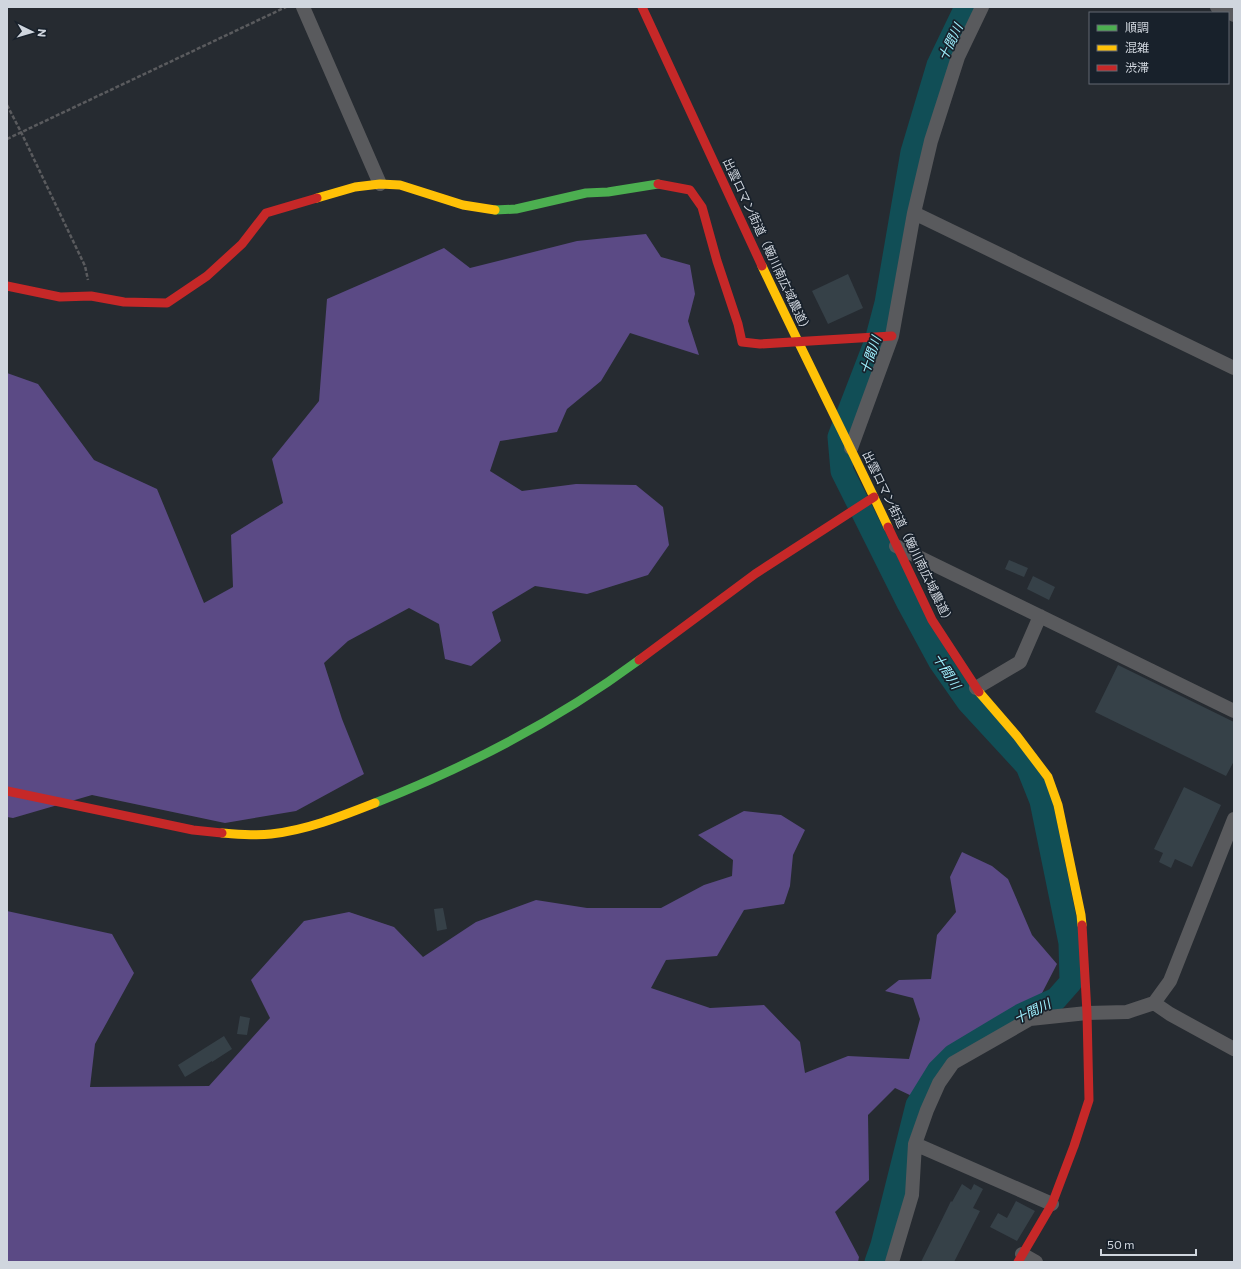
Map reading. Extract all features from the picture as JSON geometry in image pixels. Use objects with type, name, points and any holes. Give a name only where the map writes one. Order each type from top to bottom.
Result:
[{"type":"street","points":[[303,7],[380,184]]},
{"type":"street","name":"出雲ロマン街道（簸川南広域農道）","points":[[642,7],[797,341],[851,448],[932,620],[976,688],[1017,736],[1048,776],[1058,805],[1081,915],[1087,1013],[1089,1100],[1074,1146],[1052,1204],[1020,1258]]},
{"type":"street","points":[[851,448],[892,336],[914,213],[931,141],[955,64],[982,7]]},
{"type":"street","points":[[1217,7],[1228,12]]},
{"type":"street","points":[[7,286],[60,297],[91,296],[124,302],[167,303],[207,276],[242,244],[266,213],[355,187],[380,184],[400,185],[463,205],[490,210],[516,208],[586,193],[608,192],[658,184],[690,190],[702,207],[717,261],[738,324],[742,342],[760,344],[892,336]]},
{"type":"street","points":[[914,213],[1234,368]]},
{"type":"street","points":[[7,792],[193,830],[237,834],[271,834],[305,828],[347,814],[461,766],[504,745],[562,712],[620,674],[755,574],[874,496]]},
{"type":"street","points":[[896,546],[1234,711]]},
{"type":"street","points":[[976,688],[1020,662],[1040,616]]},
{"type":"street","points":[[892,1262],[912,1195],[915,1144],[927,1110],[939,1083],[953,1063],[1030,1019],[1087,1013],[1127,1012],[1154,1003],[1170,981],[1234,819]]},
{"type":"street","points":[[1154,1003],[1170,1014],[1234,1049]]},
{"type":"street","points":[[915,1144],[1052,1204]]},
{"type":"street","points":[[1020,1258],[1036,1262]]},
{"type":"path","points":[[7,139],[286,7]]},
{"type":"path","points":[[7,105],[85,266],[91,296]]},
{"type":"shaded area","points":[[646,234],[661,257],[690,265],[695,294],[688,321],[699,355],[630,333],[601,381],[567,409],[557,432],[500,441],[490,471],[522,491],[576,484],[636,485],[663,507],[669,545],[648,575],[587,594],[535,586],[492,612],[501,641],[471,666],[445,659],[439,624],[409,608],[348,641],[324,663],[342,719],[364,774],[296,811],[225,823],[92,795],[13,818],[7,817],[7,373],[38,384],[94,460],[157,489],[204,603],[233,587],[231,535],[283,503],[272,459],[319,401],[327,299],[444,248],[470,268],[577,241]]},
{"type":"shaded area","points":[[744,811],[781,815],[805,830],[793,855],[790,886],[784,904],[744,910],[717,956],[666,960],[651,988],[710,1008],[764,1005],[800,1042],[805,1073],[848,1056],[909,1059],[920,1019],[913,998],[885,991],[899,980],[931,979],[937,935],[956,912],[950,877],[962,852],[992,866],[1008,879],[1032,935],[1057,964],[1041,995],[944,1055],[914,1097],[895,1088],[868,1115],[869,1180],[835,1212],[859,1257],[858,1262],[7,1262],[7,911],[112,934],[134,973],[95,1044],[90,1087],[209,1086],[270,1018],[251,980],[304,921],[349,912],[394,927],[423,957],[476,922],[536,900],[587,908],[661,908],[704,885],[732,876],[733,860],[698,835]]},
{"type":"building","points":[[848,274],[863,308],[828,324],[812,291]]},
{"type":"building","points":[[1009,560],[1028,568],[1024,577],[1005,569]]},
{"type":"building","points":[[1033,576],[1055,587],[1049,600],[1027,589]]},
{"type":"building","points":[[1118,665],[1234,722],[1234,761],[1226,776],[1095,712]]},
{"type":"building","points":[[1184,787],[1221,805],[1192,867],[1175,859],[1171,868],[1159,862],[1163,853],[1154,849]]},
{"type":"building","points":[[443,908],[447,929],[437,931],[434,909]]},
{"type":"building","points":[[240,1016],[250,1018],[247,1035],[237,1034]]},
{"type":"building","points":[[224,1036],[232,1049],[185,1077],[178,1065]]},
{"type":"building","points":[[962,1184],[971,1190],[974,1184],[983,1189],[973,1208],[980,1211],[954,1262],[921,1262],[951,1201],[952,1202]]},
{"type":"building","points":[[1016,1201],[1035,1211],[1017,1241],[990,1227],[998,1213],[1007,1218]]},
{"type":"waterway","name":"十間川","points":[[876,1262],[882,1245],[917,1105],[938,1071],[954,1055],[1021,1015],[1056,999],[1071,982],[1070,943],[1041,801],[1027,766],[968,702],[940,662],[908,603],[842,471],[839,437],[876,341],[886,303],[912,152],[938,65],[966,7]]},
{"type":"traffic: fast","points":[[495,210],[516,209],[586,193],[608,192],[658,184]]},
{"type":"traffic: fast","points":[[375,803],[445,773],[512,740],[577,702],[639,660]]},
{"type":"traffic: slow","points":[[317,198],[355,187],[380,184],[400,185],[463,205],[495,210]]},
{"type":"traffic: slow","points":[[762,266],[888,527]]},
{"type":"traffic: slow","points":[[979,692],[1017,736],[1048,777],[1058,805],[1082,925]]},
{"type":"traffic: slow","points":[[222,833],[259,835],[284,832],[324,822],[375,803]]},
{"type":"traffic: jam","points":[[642,7],[762,266]]},
{"type":"traffic: jam","points":[[658,184],[690,190],[702,207],[717,261],[738,324],[742,342],[760,344],[892,336]]},
{"type":"traffic: jam","points":[[7,286],[60,297],[91,296],[124,302],[167,303],[207,276],[242,244],[266,213],[317,198]]},
{"type":"traffic: jam","points":[[639,660],[755,574],[874,497]]},
{"type":"traffic: jam","points":[[888,527],[932,620],[979,692]]},
{"type":"traffic: jam","points":[[7,791],[193,830],[222,833]]},
{"type":"traffic: jam","points":[[1018,1262],[1052,1204],[1074,1146],[1089,1100],[1087,1013],[1082,925]]}]
